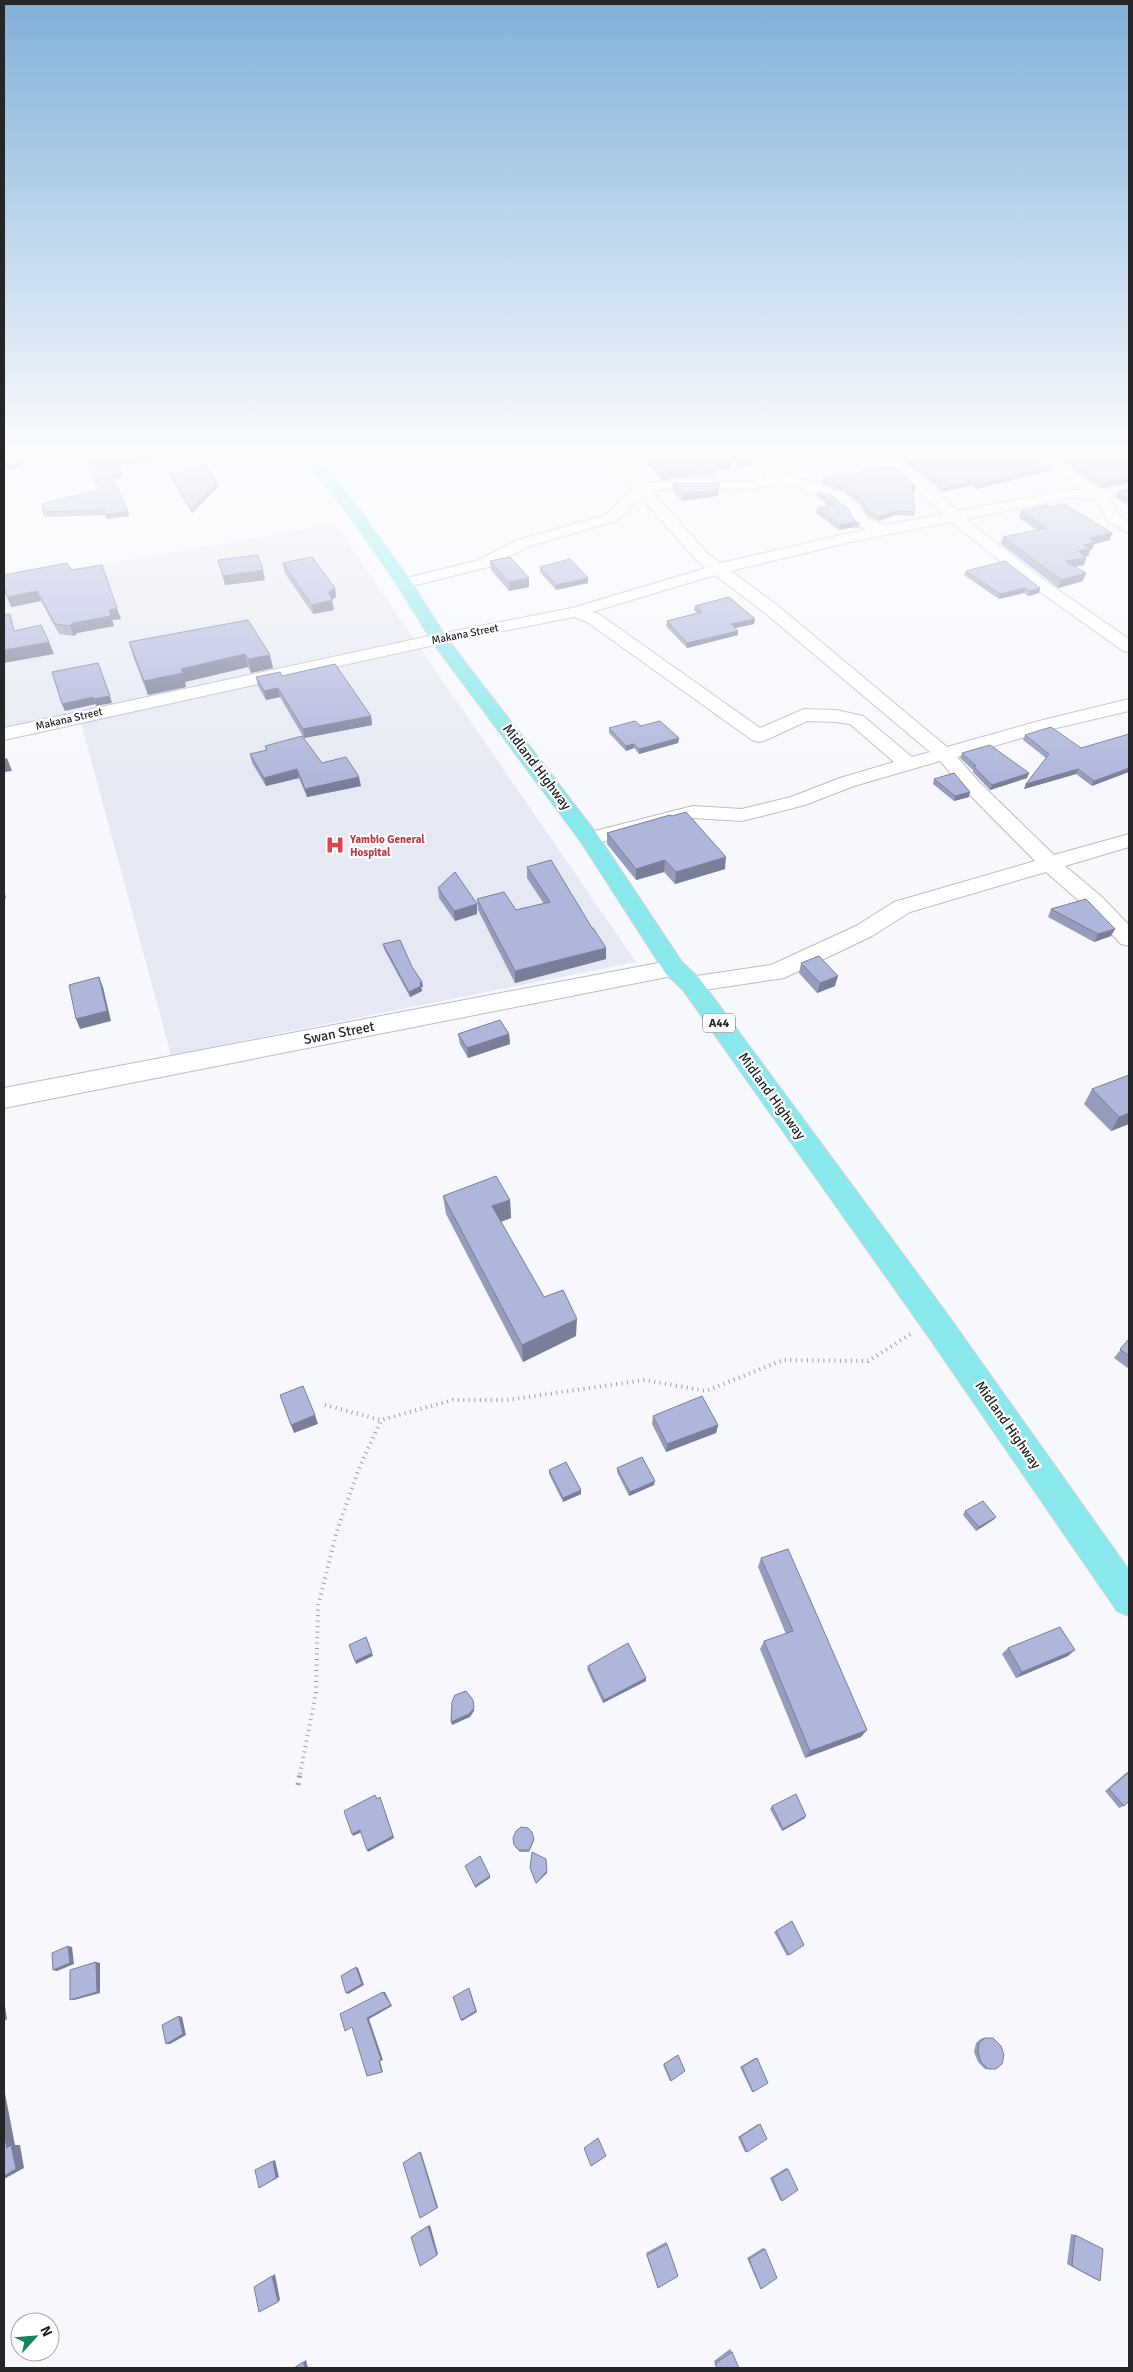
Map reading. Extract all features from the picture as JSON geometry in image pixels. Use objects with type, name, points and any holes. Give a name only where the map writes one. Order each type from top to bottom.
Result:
[{"type":"main road","name":"Midland Highway","points":[[389,562],[439,639],[590,839],[682,976],[934,1320],[1129,1599]]},
{"type":"street","points":[[404,583],[487,562]]},
{"type":"street","points":[[708,562],[771,609],[945,754],[974,787],[1048,862],[1094,902],[1129,939]]},
{"type":"street","name":"Makana Street","points":[[4,734],[439,639],[575,612],[718,570],[753,562]]},
{"type":"street","points":[[1011,562],[1129,647]]},
{"type":"street","points":[[575,612],[593,618],[759,736],[804,715],[836,716],[856,720],[909,765]]},
{"type":"street","points":[[590,839],[693,812],[742,815],[798,801],[847,782],[1046,725],[1129,704]]},
{"type":"street","name":"Swan Street","points":[[4,1098],[682,976],[776,972],[864,931],[902,907],[1048,862],[1129,840]]},
{"type":"path","points":[[325,1405],[382,1420],[453,1400],[507,1400],[644,1380],[706,1391],[783,1360],[868,1361],[934,1320]]},
{"type":"path","points":[[298,1785],[316,1693],[318,1606],[336,1534],[358,1470],[382,1420]]},
{"type":"shaded area","name":"Yambio General Hospital","points":[[116,562],[361,562],[636,962],[171,1055],[78,712],[4,729],[4,581]]},
{"type":"building","points":[[219,562],[260,562],[263,570],[223,576]]},
{"type":"building","points":[[315,562],[335,588],[328,592],[332,600],[312,605],[283,563]]},
{"type":"building","points":[[491,562],[514,562],[529,578],[509,582]]},
{"type":"building","points":[[560,562],[573,562],[588,578],[556,585],[540,567]]},
{"type":"building","points":[[1006,562],[1040,588],[1030,591],[1025,588],[1000,594],[966,571]]},
{"type":"building","points":[[1036,562],[1066,562],[1086,573],[1061,580]]},
{"type":"building","points":[[67,563],[72,570],[102,565],[117,608],[109,610],[111,616],[73,623],[70,626],[55,624],[37,591],[7,597],[4,588],[4,575]]},
{"type":"building","points":[[729,597],[755,619],[731,624],[738,631],[687,643],[667,621],[702,612],[695,606]]},
{"type":"building","points":[[10,614],[14,631],[41,625],[49,642],[4,650],[4,615]]},
{"type":"building","points":[[248,620],[270,655],[248,659],[245,654],[181,669],[183,673],[144,681],[129,642]]},
{"type":"building","points":[[98,663],[110,696],[94,699],[93,697],[62,704],[52,672]]},
{"type":"building","points":[[335,664],[371,716],[303,729],[278,688],[264,691],[256,677],[280,672],[282,676]]},
{"type":"building","points":[[635,721],[641,726],[660,721],[679,738],[639,749],[634,744],[626,746],[609,728]]},
{"type":"building","points":[[1051,727],[1081,748],[1129,734],[1129,768],[1094,781],[1078,769],[1026,784],[1049,754],[1025,735]]},
{"type":"building","points":[[302,736],[322,763],[346,757],[359,777],[305,789],[297,769],[264,778],[250,754],[267,750],[265,746]]},
{"type":"building","points":[[990,745],[1029,773],[992,785],[962,753]]},
{"type":"building","points":[[954,773],[970,792],[955,796],[934,779]]},
{"type":"building","points":[[686,812],[726,857],[676,872],[665,860],[636,869],[607,833],[670,815]]},
{"type":"building","points":[[551,860],[606,948],[515,971],[477,899],[504,892],[516,910],[550,902],[527,867]]},
{"type":"building","points":[[455,872],[477,904],[454,911],[438,888]]},
{"type":"building","points":[[1086,899],[1115,929],[1098,934],[1051,909]]},
{"type":"building","points":[[400,940],[412,967],[422,982],[420,983],[421,986],[409,992],[383,944]]},
{"type":"building","points":[[819,956],[838,976],[820,983],[801,963]]},
{"type":"building","points":[[99,977],[107,1011],[76,1019],[69,985]]},
{"type":"building","points":[[500,1020],[509,1034],[467,1048],[458,1034]]},
{"type":"building","points":[[1129,1075],[1129,1113],[1119,1117],[1092,1089]]},
{"type":"building","points":[[496,1176],[510,1200],[492,1206],[544,1297],[563,1290],[577,1319],[522,1345],[443,1196]]},
{"type":"building","points":[[1129,1339],[1129,1356],[1120,1349]]},
{"type":"building","points":[[303,1386],[315,1415],[291,1425],[280,1395]]},
{"type":"building","points":[[702,1396],[718,1425],[667,1444],[653,1416]]},
{"type":"building","points":[[642,1457],[655,1481],[630,1492],[617,1468]]},
{"type":"building","points":[[566,1462],[581,1490],[563,1498],[549,1470]]},
{"type":"building","points":[[983,1501],[996,1517],[979,1527],[965,1511]]},
{"type":"building","points":[[788,1549],[867,1730],[810,1751],[764,1641],[793,1631],[761,1558]]},
{"type":"building","points":[[1060,1627],[1075,1650],[1022,1672],[1008,1648]]},
{"type":"building","points":[[366,1637],[372,1653],[355,1661],[349,1645]]},
{"type":"building","points":[[628,1643],[646,1678],[604,1700],[588,1666]]},
{"type":"building","points":[[466,1691],[473,1700],[474,1708],[469,1714],[451,1722],[452,1702],[455,1695]]},
{"type":"building","points":[[1129,1772],[1129,1801],[1124,1806],[1109,1789]]},
{"type":"building","points":[[796,1794],[806,1816],[783,1829],[772,1806]]},
{"type":"building","points":[[375,1795],[377,1799],[380,1797],[393,1836],[367,1850],[360,1830],[352,1834],[344,1811]]},
{"type":"building","points":[[521,1827],[528,1828],[532,1832],[534,1839],[529,1850],[519,1850],[514,1845],[513,1838],[516,1831]]},
{"type":"building","points":[[532,1852],[546,1859],[547,1871],[536,1883],[530,1868]]},
{"type":"building","points":[[480,1856],[490,1876],[475,1886],[465,1866]]},
{"type":"building","points":[[792,1921],[804,1945],[789,1955],[776,1931]]},
{"type":"building","points":[[68,1946],[70,1963],[53,1970],[52,1953]]},
{"type":"building","points":[[96,1962],[97,1992],[70,2000],[70,1970]]},
{"type":"building","points":[[356,1967],[362,1984],[346,1993],[341,1976]]},
{"type":"building","points":[[469,1988],[476,2011],[461,2020],[453,1997]]},
{"type":"building","points":[[383,1992],[391,2005],[367,2018],[381,2059],[379,2061],[382,2072],[367,2076],[352,2027],[345,2031],[340,2014]]},
{"type":"building","points":[[179,2016],[183,2034],[166,2044],[162,2025]]},
{"type":"building","points":[[985,2038],[993,2038],[1001,2046],[1004,2055],[1002,2064],[996,2069],[988,2069],[981,2062],[978,2052],[979,2043]]},
{"type":"building","points":[[678,2055],[685,2071],[671,2081],[664,2064]]},
{"type":"building","points":[[757,2058],[768,2083],[753,2092],[742,2067]]},
{"type":"building","points":[[760,2124],[767,2139],[747,2152],[740,2137]]},
{"type":"building","points":[[4,2133],[7,2148],[11,2145],[16,2169],[4,2176]]},
{"type":"building","points":[[598,2138],[606,2156],[591,2166],[584,2148]]},
{"type":"building","points":[[420,2152],[437,2208],[420,2218],[403,2163]]},
{"type":"building","points":[[273,2161],[276,2178],[259,2188],[255,2170]]},
{"type":"building","points":[[788,2169],[798,2190],[782,2201],[772,2178]]},
{"type":"building","points":[[428,2226],[437,2255],[420,2266],[411,2237]]},
{"type":"building","points":[[1075,2235],[1103,2249],[1100,2281],[1072,2266]]},
{"type":"building","points":[[667,2244],[678,2276],[658,2288],[647,2255]]},
{"type":"building","points":[[765,2249],[777,2278],[761,2289],[749,2259]]},
{"type":"building","points":[[272,2276],[278,2302],[259,2312],[254,2287]]},
{"type":"building","points":[[732,2352],[739,2368],[717,2368],[715,2364]]},
{"type":"building","points":[[303,2362],[305,2368],[294,2368]]},
{"type":"place","name":"Yambio General Hospital","points":[[335,845]]}]
